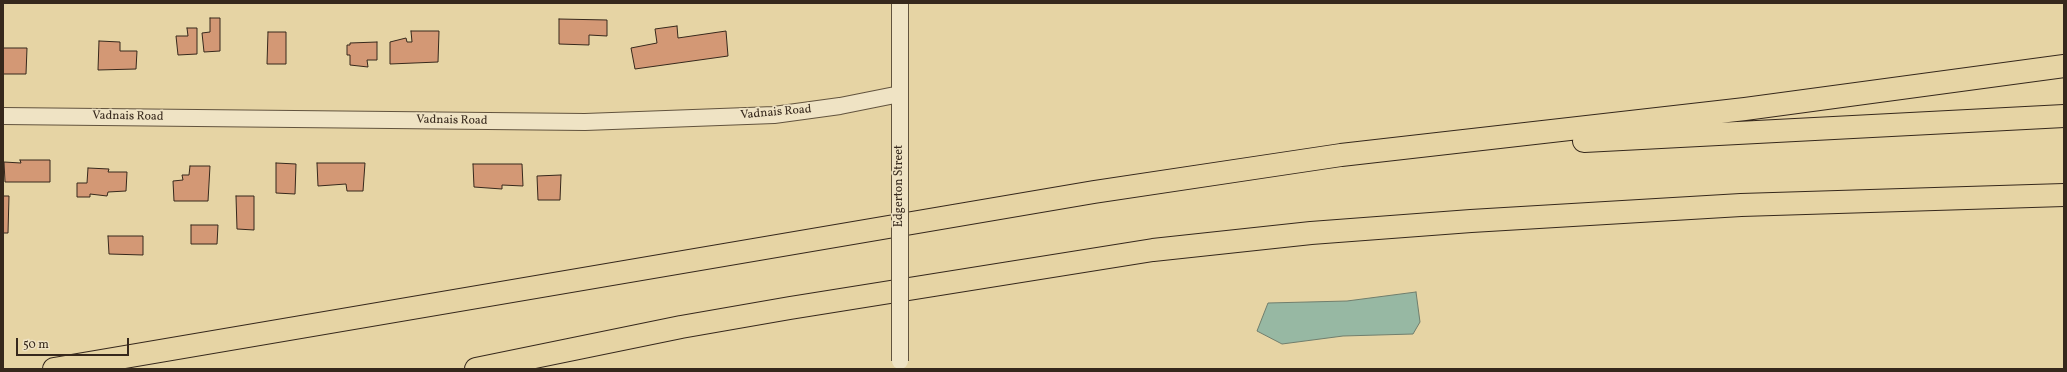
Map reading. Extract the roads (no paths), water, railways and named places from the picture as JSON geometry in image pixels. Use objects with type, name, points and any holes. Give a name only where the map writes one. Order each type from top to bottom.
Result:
[{"type":"highway","points":[[1842,96],[2064,51]]},
{"type":"highway","points":[[54,369],[1086,194],[1341,155],[1745,109],[2064,66]]},
{"type":"highway","points":[[1341,155],[2064,116]]},
{"type":"highway","points":[[476,369],[611,341],[790,308],[1160,249],[1311,233],[1487,220],[1741,205],[2064,195]]},
{"type":"street","name":"Edgerton Street","points":[[900,3],[900,365]]},
{"type":"street","name":"Vadnais Road","points":[[3,116],[585,122],[774,115],[840,106],[900,94]]}]
